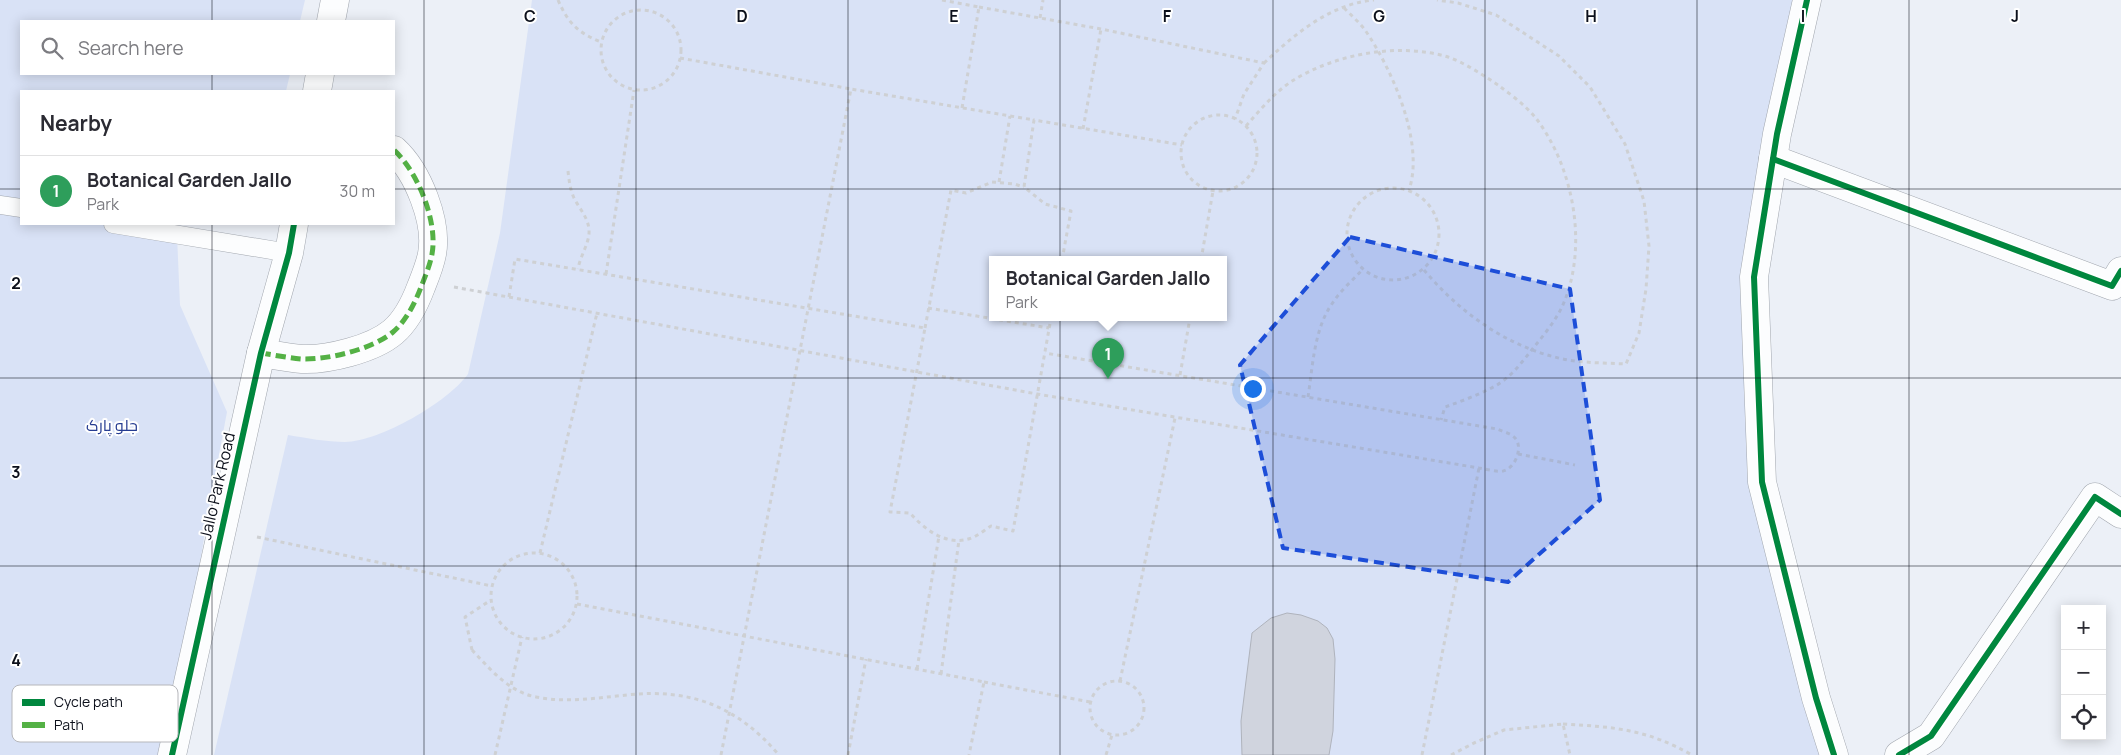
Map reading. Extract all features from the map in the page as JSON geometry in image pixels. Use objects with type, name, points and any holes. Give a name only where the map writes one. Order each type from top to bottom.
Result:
[{"type":"street","points":[[331,20],[335,0]]},
{"type":"street","points":[[1807,0],[1773,159],[1754,277],[1762,482],[1816,698],[1834,755]]},
{"type":"street","points":[[317,90],[320,75]]},
{"type":"street","points":[[261,354],[303,359],[334,356],[375,343],[393,332],[406,317],[424,282],[432,254],[433,233],[424,198],[402,157],[395,151]]},
{"type":"street","points":[[1773,159],[2112,286],[2121,271]]},
{"type":"street","name":"Jallo Park Road","points":[[178,728],[261,354],[289,253],[294,225]]},
{"type":"street","points":[[1899,755],[1931,736],[2095,496],[2121,514]]},
{"type":"street","name":"Jallo Park Road","points":[[172,755],[175,742]]},
{"type":"lane","points":[[0,205],[20,208]]},
{"type":"lane","points":[[119,225],[289,253]]},
{"type":"path","points":[[558,0],[577,30],[601,42]]},
{"type":"path","points":[[942,0],[1264,63]]},
{"type":"path","points":[[1040,18],[1043,0]]},
{"type":"path","points":[[1235,118],[1244,94],[1264,63],[1290,39],[1324,16],[1359,2],[1374,0]]},
{"type":"path","points":[[1424,270],[1455,304],[1486,327],[1532,350],[1568,360],[1626,364],[1639,332],[1646,289],[1649,246],[1644,201],[1625,144],[1590,87],[1559,56],[1496,15],[1458,3],[1437,0]]},
{"type":"path","points":[[962,108],[979,7]]},
{"type":"path","points":[[1344,8],[1364,28],[1396,87],[1406,118],[1414,159],[1409,190]]},
{"type":"path","points":[[633,11],[648,11],[663,17],[674,28],[680,42],[680,58],[674,72],[664,83],[649,90],[634,90],[622,86],[611,78],[604,67],[600,55],[601,42],[607,27],[618,16],[633,11]]},
{"type":"path","points":[[1083,129],[1101,30]]},
{"type":"path","points":[[1246,126],[1265,103],[1292,82],[1321,66],[1352,56],[1378,52],[1414,52],[1448,58],[1486,77],[1512,96],[1534,117],[1556,152],[1568,181],[1576,228],[1574,258],[1562,307],[1546,332],[1515,370],[1498,384],[1445,407],[1440,420]]},
{"type":"path","points":[[680,58],[1182,146]]},
{"type":"path","points":[[722,755],[851,89]]},
{"type":"path","points":[[606,274],[634,90]]},
{"type":"path","points":[[1222,115],[1235,118],[1246,126],[1254,138],[1258,151],[1256,165],[1250,177],[1240,186],[1226,191],[1213,191],[1201,187],[1188,175],[1181,157],[1182,146],[1187,133],[1196,123],[1208,117],[1222,115]]},
{"type":"path","points":[[999,182],[1010,116]]},
{"type":"path","points":[[1024,187],[1034,120]]},
{"type":"path","points":[[568,170],[569,184],[574,198],[588,223],[589,236],[580,257],[578,269]]},
{"type":"path","points":[[1050,321],[1013,531],[991,526],[974,537],[959,540],[939,536],[924,528],[910,513],[890,512],[951,190],[966,193],[992,182],[999,182],[1024,187],[1045,204],[1071,212],[1063,256]]},
{"type":"path","points":[[1395,187],[1409,190],[1423,198],[1434,210],[1440,226],[1440,242],[1434,258],[1424,270],[1412,277],[1400,280],[1387,280],[1363,269],[1354,259],[1348,246],[1347,231],[1350,217],[1357,204],[1367,195],[1380,189],[1395,187]]},
{"type":"path","points":[[1201,256],[1213,191]]},
{"type":"path","points":[[509,297],[515,259],[925,328]]},
{"type":"path","points":[[1308,397],[1317,342],[1323,321],[1334,301],[1363,269]]},
{"type":"path","points":[[424,282],[1037,394],[1479,468],[1503,471],[1510,467],[1518,454],[1517,440],[1510,434],[1497,429],[1045,353]]},
{"type":"path","points":[[928,308],[989,318]]},
{"type":"path","points":[[540,553],[597,313]]},
{"type":"path","points":[[1007,321],[1049,328]]},
{"type":"path","points":[[1180,375],[1189,321]]},
{"type":"path","points":[[1120,682],[1175,418]]},
{"type":"path","points":[[1518,454],[1575,464]]},
{"type":"path","points":[[1422,755],[1479,468]]},
{"type":"path","points":[[917,669],[939,536]]},
{"type":"path","points":[[257,537],[492,586]]},
{"type":"path","points":[[941,674],[959,540]]},
{"type":"path","points":[[527,553],[540,553],[558,559],[571,573],[577,591],[577,604],[569,622],[553,635],[539,639],[522,638],[507,630],[494,613],[491,600],[492,586],[496,574],[510,560],[527,553]]},
{"type":"path","points":[[491,600],[466,617],[472,650],[502,680],[534,697],[564,700],[642,694],[672,695],[705,701],[719,706],[756,731],[779,755]]},
{"type":"path","points":[[577,604],[1090,702]]},
{"type":"path","points":[[495,755],[522,638]]},
{"type":"path","points":[[848,755],[866,659]]},
{"type":"path","points":[[969,755],[984,682]]},
{"type":"path","points":[[1109,682],[1120,682],[1132,685],[1138,690],[1142,697],[1144,709],[1141,721],[1136,728],[1124,734],[1112,735],[1103,732],[1094,723],[1090,711],[1090,702],[1101,686],[1109,682]]},
{"type":"path","points":[[1451,755],[1504,730],[1563,724],[1637,731],[1671,743],[1692,755]]},
{"type":"path","points":[[1563,724],[1570,755]]},
{"type":"path","points":[[1106,755],[1112,735]]},
{"type":"highlighted area","points":[[1350,237],[1570,289],[1600,500],[1508,582],[1283,548],[1240,365]]},
{"type":"green space","name":"جلو پارک","points":[[0,0],[305,0],[300,20],[20,20],[20,75],[290,75],[286,90],[20,90],[20,225],[181,225],[177,235],[180,305],[227,412],[208,512],[178,704],[178,685],[12,685],[12,742],[172,742],[170,755],[0,755]]},
{"type":"green space","points":[[532,0],[1797,0],[1772,95],[1749,457],[1825,755],[214,755],[288,435],[316,440],[345,442],[377,435],[430,408],[458,385],[468,374],[500,233]]},
{"type":"building","points":[[1287,613],[1301,615],[1318,621],[1327,628],[1333,639],[1335,659],[1333,731],[1329,755],[1242,755],[1241,721],[1252,633],[1271,618]]},
{"type":"marked path","points":[[261,353],[313,359],[350,352],[374,344],[393,332],[410,311],[432,254],[432,227],[418,184],[403,159],[395,151]]},
{"type":"cycle path","points":[[1807,0],[1777,134],[1754,277],[1762,482],[1816,698],[1834,755]]},
{"type":"cycle path","points":[[1773,159],[2112,286],[2121,271]]},
{"type":"cycle path","points":[[178,728],[261,353],[289,253],[294,225]]},
{"type":"cycle path","points":[[1899,755],[1931,736],[2095,497],[2121,514]]},
{"type":"cycle path","points":[[172,755],[175,742]]},
{"type":"place","name":"Botanical Garden Jallo","points":[[1108,379]]}]
